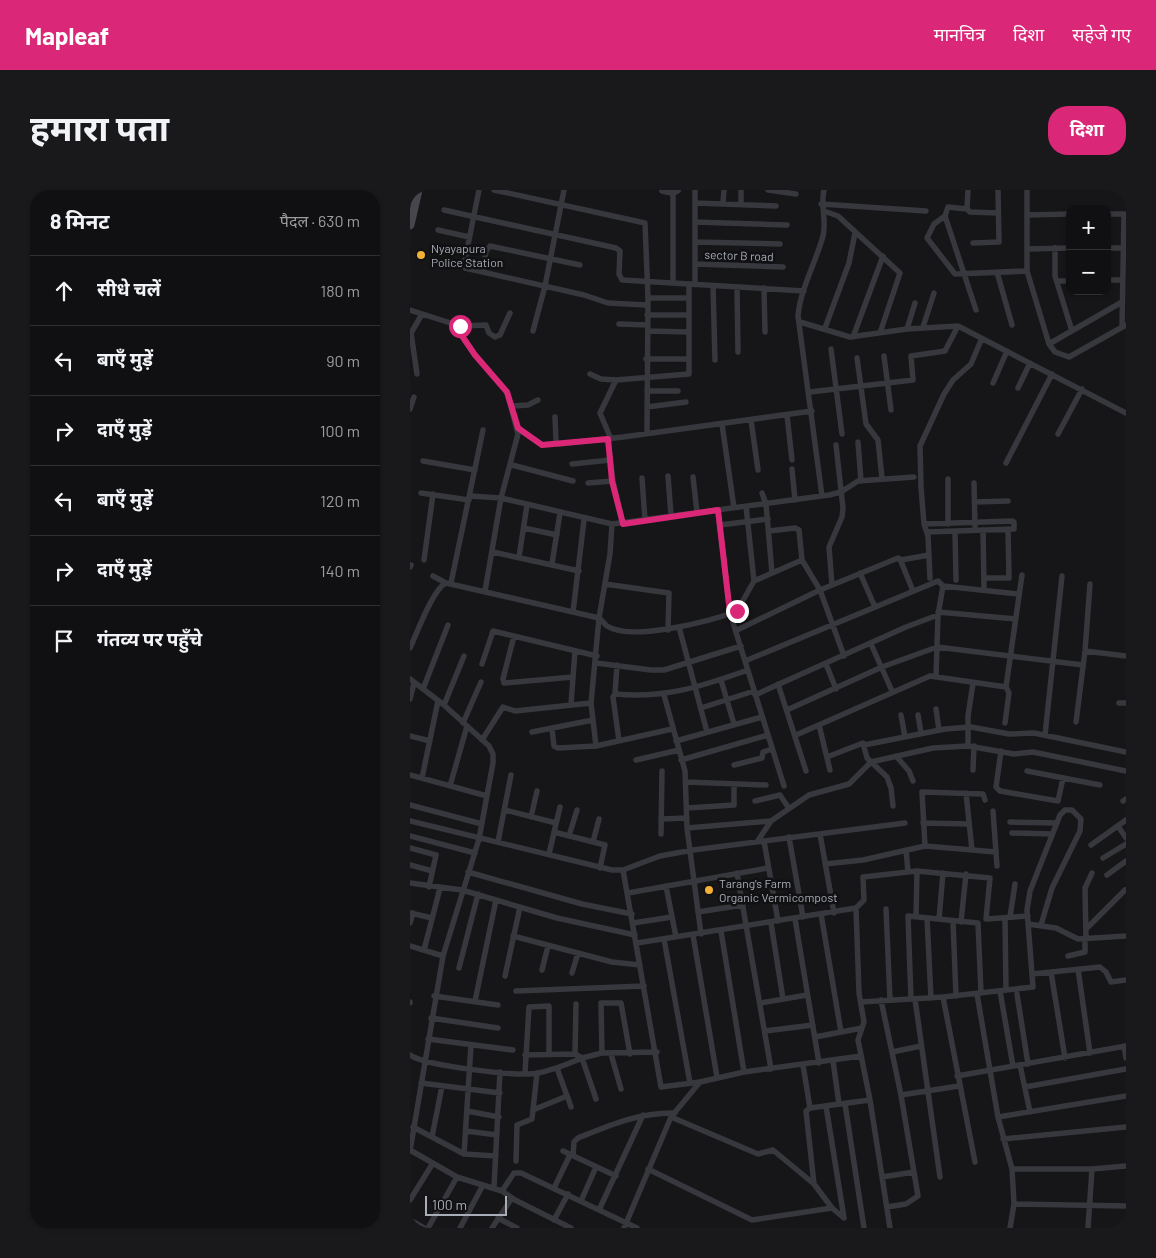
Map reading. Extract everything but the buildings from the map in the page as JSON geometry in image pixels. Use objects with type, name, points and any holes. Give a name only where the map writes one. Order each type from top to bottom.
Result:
[{"type":"main road","points":[[410,200],[413,190]]},
{"type":"main road","points":[[410,225],[418,190]]},
{"type":"street","points":[[479,190],[464,266],[603,302],[689,298]]},
{"type":"street","points":[[494,190],[644,223],[648,301],[646,359],[647,434]]},
{"type":"street","points":[[533,331],[545,286],[564,190]]},
{"type":"street","points":[[663,190],[675,191],[673,283]]},
{"type":"street","points":[[590,374],[601,379],[616,380],[642,379],[647,376],[688,375],[688,315],[695,264],[696,190]]},
{"type":"street","points":[[723,203],[724,190]]},
{"type":"street","points":[[741,190],[741,204]]},
{"type":"street","points":[[768,190],[796,194]]},
{"type":"street","points":[[822,496],[799,309],[823,234],[824,211],[821,204],[824,190]]},
{"type":"street","points":[[967,209],[968,190]]},
{"type":"street","points":[[973,243],[998,243],[998,190]]},
{"type":"street","points":[[1027,190],[1027,272],[1049,344],[1055,352],[1069,357],[1124,326],[1122,280],[1125,248],[1125,214],[1111,214]]},
{"type":"street","points":[[695,203],[776,206]]},
{"type":"street","points":[[821,204],[926,211]]},
{"type":"street","points":[[998,213],[971,212],[967,209],[948,207],[945,216],[934,224],[927,238],[955,274],[1027,272]]},
{"type":"street","points":[[444,210],[619,249],[620,278],[804,291]]},
{"type":"street","points":[[824,211],[838,216],[900,275],[880,333]]},
{"type":"street","points":[[1028,215],[1066,214]]},
{"type":"street","points":[[945,216],[976,310]]},
{"type":"street","points":[[695,222],[787,225]]},
{"type":"street","points":[[438,230],[469,237]]},
{"type":"street","points":[[825,328],[850,263],[855,232]]},
{"type":"street","points":[[695,242],[780,244]]},
{"type":"street","points":[[483,272],[486,251],[490,246],[580,265]]},
{"type":"street","points":[[1028,248],[1066,248]]},
{"type":"street","points":[[1055,248],[1056,281],[1072,331]]},
{"type":"street","points":[[1111,248],[1125,248]]},
{"type":"street","points":[[853,337],[882,256]]},
{"type":"street","name":"sector B road","points":[[695,264],[783,267]]},
{"type":"street","points":[[997,272],[1012,325]]},
{"type":"street","points":[[1111,280],[1122,280]]},
{"type":"street","points":[[1056,281],[1066,281]]},
{"type":"street","points":[[713,286],[715,360]]},
{"type":"street","points":[[737,287],[738,352]]},
{"type":"street","points":[[764,288],[765,332]]},
{"type":"street","points":[[923,327],[934,293]]},
{"type":"street","points":[[1049,344],[1122,302]]},
{"type":"street","points":[[907,329],[916,303]]},
{"type":"street","points":[[410,310],[458,325],[486,325],[492,336],[497,336],[510,313]]},
{"type":"street","points":[[417,374],[411,333],[422,314]]},
{"type":"street","points":[[647,315],[688,315]]},
{"type":"street","points":[[800,322],[853,337],[923,327],[958,326],[1126,413]]},
{"type":"street","points":[[619,324],[689,332]]},
{"type":"street","points":[[458,325],[460,333],[475,355],[507,392],[518,428],[512,466],[501,498],[485,591]]},
{"type":"street","points":[[810,392],[913,380],[911,356],[945,351],[958,326]]},
{"type":"street","points":[[930,578],[928,532],[924,524],[920,446],[944,394],[953,380],[971,364],[982,338]]},
{"type":"street","points":[[831,350],[842,434]]},
{"type":"street","points":[[993,383],[1007,351]]},
{"type":"street","points":[[884,356],[891,410]]},
{"type":"street","points":[[857,358],[859,386],[866,424],[878,440],[882,478]]},
{"type":"street","points":[[646,359],[689,360]]},
{"type":"street","points":[[1018,388],[1030,363]]},
{"type":"street","points":[[1006,463],[1052,374]]},
{"type":"street","points":[[616,380],[600,413],[609,439],[612,481],[623,524]]},
{"type":"street","points":[[1058,434],[1082,389]]},
{"type":"street","points":[[647,391],[678,391]]},
{"type":"street","points":[[410,409],[414,397]]},
{"type":"street","points":[[512,406],[528,404],[538,400]]},
{"type":"street","points":[[647,407],[686,402]]},
{"type":"street","points":[[518,428],[542,445],[609,439],[812,411]]},
{"type":"street","points":[[787,415],[792,460]]},
{"type":"street","points":[[555,417],[557,443]]},
{"type":"street","points":[[751,420],[758,470]]},
{"type":"street","points":[[722,424],[734,508]]},
{"type":"street","points":[[448,583],[469,498],[483,430]]},
{"type":"street","points":[[858,442],[861,481]]},
{"type":"street","points":[[832,585],[828,550],[843,513],[836,445]]},
{"type":"street","points":[[572,464],[610,460]]},
{"type":"street","points":[[423,461],[475,470]]},
{"type":"street","points":[[512,466],[573,481]]},
{"type":"street","points":[[792,468],[795,500]]},
{"type":"street","points":[[668,476],[671,515]]},
{"type":"street","points":[[693,477],[697,512]]},
{"type":"street","points":[[421,493],[469,498],[501,498],[584,520],[623,524],[671,515],[822,496],[841,492],[852,483],[861,481],[914,477]]},
{"type":"street","points":[[642,478],[645,520]]},
{"type":"street","points":[[948,479],[948,524]]},
{"type":"street","points":[[588,483],[612,481]]},
{"type":"street","points":[[974,483],[975,530]]},
{"type":"street","points":[[762,493],[768,519],[772,573]]},
{"type":"street","points":[[424,560],[433,494]]},
{"type":"street","points":[[975,502],[1008,501]]},
{"type":"street","points":[[519,557],[527,505]]},
{"type":"street","points":[[746,506],[754,581]]},
{"type":"street","points":[[718,510],[730,613],[737,630],[784,786]]},
{"type":"street","points":[[552,564],[560,514]]},
{"type":"street","points":[[720,525],[768,519]]},
{"type":"street","points":[[572,612],[579,571],[584,520]]},
{"type":"street","points":[[924,524],[1014,521],[1014,528],[1008,529],[928,532]]},
{"type":"street","points":[[596,746],[591,703],[597,656],[599,618],[612,524]]},
{"type":"street","points":[[524,528],[557,535]]},
{"type":"street","points":[[768,531],[798,528],[802,560],[820,590],[844,656]]},
{"type":"street","points":[[984,578],[1009,578],[1008,529]]},
{"type":"street","points":[[983,530],[984,586]]},
{"type":"street","points":[[955,532],[956,580]]},
{"type":"street","points":[[493,552],[579,571]]},
{"type":"street","points":[[737,630],[820,590],[898,558],[901,560],[929,555]]},
{"type":"street","points":[[433,576],[448,583],[599,618],[609,627],[630,630],[668,630],[730,613],[740,608],[745,594],[754,581],[802,560]]},
{"type":"street","points":[[901,560],[913,591]]},
{"type":"street","points":[[860,573],[875,607]]},
{"type":"street","points":[[1005,723],[1009,694],[1006,687],[1022,575]]},
{"type":"street","points":[[1045,735],[1062,576]]},
{"type":"street","points":[[745,661],[833,626],[935,581],[943,586],[1019,594]]},
{"type":"street","points":[[410,648],[435,594],[440,586],[448,583]]},
{"type":"street","points":[[605,584],[669,593],[668,630]]},
{"type":"street","points":[[1076,722],[1084,665],[1090,584]]},
{"type":"street","points":[[936,677],[938,614],[943,586]]},
{"type":"street","points":[[701,708],[755,693],[778,684],[938,614],[1016,619]]},
{"type":"street","points":[[423,689],[448,625]]},
{"type":"street","points":[[679,627],[690,663],[706,732]]},
{"type":"street","points":[[482,664],[493,631],[597,656]]},
{"type":"street","points":[[514,636],[504,683],[573,678]]},
{"type":"street","points":[[871,644],[892,691]]},
{"type":"street","points":[[596,663],[664,670],[741,646]]},
{"type":"street","points":[[787,710],[882,667],[937,647],[1084,665]]},
{"type":"street","points":[[571,704],[575,651]]},
{"type":"street","points":[[1085,651],[1126,656]]},
{"type":"street","points":[[422,778],[441,703],[464,656]]},
{"type":"street","points":[[826,664],[836,688]]},
{"type":"street","points":[[617,665],[615,694],[613,697],[619,741]]},
{"type":"street","points":[[615,694],[642,697],[664,695],[721,680],[748,670]]},
{"type":"street","points":[[796,735],[892,691],[930,676],[1006,687]]},
{"type":"street","points":[[721,680],[734,724]]},
{"type":"street","points":[[410,699],[412,681],[465,724],[482,740],[493,754],[479,839],[443,956],[434,996],[410,1151],[457,1177],[502,1190],[512,1198],[571,1228]]},
{"type":"street","points":[[450,786],[465,724],[481,682]]},
{"type":"street","points":[[973,683],[968,727],[973,770]]},
{"type":"street","points":[[778,684],[796,735],[806,771]]},
{"type":"street","points":[[664,695],[686,782],[687,828],[701,934]]},
{"type":"street","points":[[482,740],[503,707],[515,711],[591,703]]},
{"type":"street","points":[[1119,703],[1126,703]]},
{"type":"street","points":[[936,709],[939,730]]},
{"type":"street","points":[[901,715],[905,736]]},
{"type":"street","points":[[918,715],[921,733]]},
{"type":"street","points":[[676,741],[762,717]]},
{"type":"street","points":[[532,732],[593,720]]},
{"type":"street","points":[[819,725],[830,770]]},
{"type":"street","points":[[827,756],[862,743],[864,745],[921,733],[968,727],[1009,734],[1028,732],[1126,752]]},
{"type":"street","points":[[552,729],[554,746],[558,748],[596,746],[672,729]]},
{"type":"street","points":[[410,736],[430,741]]},
{"type":"street","points":[[681,760],[768,736]]},
{"type":"street","points":[[864,745],[867,758],[887,777],[894,806]]},
{"type":"street","points":[[778,921],[768,868],[760,842],[771,821],[809,795],[849,784],[871,762],[933,748],[971,746],[1014,754],[1033,752],[1126,771]]},
{"type":"street","points":[[734,765],[762,758],[763,752],[772,749]]},
{"type":"street","points":[[636,760],[678,750]]},
{"type":"street","points":[[1001,752],[996,787],[1000,791],[1058,801],[1063,778]]},
{"type":"street","points":[[896,756],[909,771],[913,781]]},
{"type":"street","points":[[661,834],[662,771]]},
{"type":"street","points":[[1027,771],[1100,785]]},
{"type":"street","points":[[410,775],[487,796]]},
{"type":"street","points":[[498,842],[511,775]]},
{"type":"street","points":[[686,782],[766,785]]},
{"type":"street","points":[[687,808],[734,805],[734,784]]},
{"type":"street","points":[[531,817],[537,791]]},
{"type":"street","points":[[925,846],[922,792],[983,794],[985,800]]},
{"type":"street","points":[[966,793],[972,850]]},
{"type":"street","points":[[755,801],[780,795],[791,806]]},
{"type":"street","points":[[410,805],[482,824]]},
{"type":"street","points":[[549,854],[560,807]]},
{"type":"street","points":[[505,810],[556,823]]},
{"type":"street","points":[[569,836],[577,810]]},
{"type":"street","points":[[861,1002],[956,996],[1033,988],[1028,924],[1030,891],[1062,812],[1068,810],[1075,812],[1081,819],[1076,841],[1052,888],[1041,925]]},
{"type":"street","points":[[993,811],[997,866]]},
{"type":"street","points":[[661,819],[687,818]]},
{"type":"street","points":[[593,842],[600,819]]},
{"type":"street","points":[[410,820],[479,839],[549,854],[600,868],[623,870],[660,856],[789,837],[905,823]]},
{"type":"street","points":[[1091,845],[1126,820]]},
{"type":"street","points":[[687,828],[771,821]]},
{"type":"street","points":[[1010,822],[1057,823]]},
{"type":"street","points":[[923,823],[970,824]]},
{"type":"street","points":[[1118,826],[1126,838]]},
{"type":"street","points":[[554,832],[605,845],[600,868]]},
{"type":"street","points":[[1012,832],[1052,834]]},
{"type":"street","points":[[820,834],[834,913]]},
{"type":"street","points":[[410,836],[474,853]]},
{"type":"street","points":[[789,837],[803,917]]},
{"type":"street","points":[[429,887],[439,844]]},
{"type":"street","points":[[1103,858],[1126,844]]},
{"type":"street","points":[[825,864],[925,846],[996,852]]},
{"type":"street","points":[[410,848],[436,855]]},
{"type":"street","points":[[906,850],[908,872]]},
{"type":"street","points":[[1107,875],[1126,861]]},
{"type":"street","points":[[410,865],[432,871]]},
{"type":"street","points":[[628,893],[768,868]]},
{"type":"street","points":[[623,870],[657,1052],[661,1087],[700,1082],[744,1072],[861,1056]]},
{"type":"street","points":[[637,943],[856,908],[864,900],[863,877],[917,870],[990,878],[986,919],[1028,916]]},
{"type":"street","points":[[916,916],[917,870]]},
{"type":"street","points":[[468,872],[582,904],[632,914]]},
{"type":"street","points":[[737,873],[766,1031],[771,1069]]},
{"type":"street","points":[[939,919],[943,873]]},
{"type":"street","points":[[1068,956],[1085,952],[1085,888],[1092,873]]},
{"type":"street","points":[[961,922],[966,874]]},
{"type":"street","points":[[410,883],[462,890],[520,907],[635,935]]},
{"type":"street","points":[[1013,1066],[1003,990],[1007,918],[1015,884]]},
{"type":"street","points":[[666,886],[676,937]]},
{"type":"street","points":[[424,950],[440,888]]},
{"type":"street","points":[[1086,929],[1125,890]]},
{"type":"street","points":[[459,968],[478,894]]},
{"type":"street","points":[[475,1001],[496,900]]},
{"type":"street","points":[[698,912],[743,905]]},
{"type":"street","points":[[505,976],[520,907]]},
{"type":"street","points":[[856,908],[861,1002],[864,1022],[858,1040],[870,1100],[890,1228]]},
{"type":"street","points":[[886,909],[890,1000]]},
{"type":"street","points":[[410,923],[411,913],[432,918]]},
{"type":"street","points":[[821,914],[841,1032]]},
{"type":"street","points":[[940,1177],[913,999],[907,917],[916,916],[978,923],[979,994],[989,1070],[1003,1139],[1012,1169],[1014,1204],[1010,1228]]},
{"type":"street","points":[[633,923],[672,917]]},
{"type":"street","points":[[927,918],[931,998]]},
{"type":"street","points":[[795,919],[819,1063]]},
{"type":"street","points":[[953,921],[956,996]]},
{"type":"street","points":[[771,923],[784,999]]},
{"type":"street","points":[[1028,924],[1056,928],[1078,939],[1126,936]]},
{"type":"street","points":[[721,931],[744,1072]]},
{"type":"street","points":[[693,935],[717,1078]]},
{"type":"street","points":[[513,936],[612,962],[640,966]]},
{"type":"street","points":[[664,939],[690,1083]]},
{"type":"street","points":[[410,946],[443,956]]},
{"type":"street","points":[[542,970],[548,946]]},
{"type":"street","points":[[572,974],[578,953]]},
{"type":"street","points":[[1032,974],[1100,967],[1106,972],[1110,982],[1126,980]]},
{"type":"street","points":[[1078,969],[1090,1053]]},
{"type":"street","points":[[1051,972],[1065,1058]]},
{"type":"street","points":[[516,991],[644,986]]},
{"type":"street","points":[[1017,994],[1028,1064]]},
{"type":"street","points":[[760,1002],[807,995]]},
{"type":"street","points":[[434,996],[498,1005]]},
{"type":"street","points":[[943,997],[975,1162]]},
{"type":"street","points":[[881,1000],[901,1095],[918,1196],[906,1204],[887,1207]]},
{"type":"street","points":[[602,1053],[601,1003],[621,1002],[630,1054]]},
{"type":"street","points":[[576,1004],[576,1054]]},
{"type":"street","points":[[525,1073],[528,1006],[549,1006],[549,1054]]},
{"type":"street","points":[[431,1018],[498,1028]]},
{"type":"street","points":[[766,1031],[813,1025]]},
{"type":"street","points":[[815,1036],[862,1028]]},
{"type":"street","points":[[428,1039],[513,1050]]},
{"type":"street","points":[[464,1154],[471,1045]]},
{"type":"street","points":[[892,1052],[921,1046]]},
{"type":"street","points":[[957,1076],[1125,1046],[1126,1058]]},
{"type":"street","points":[[410,1055],[424,1062],[500,1072],[537,1073],[602,1053],[630,1054],[657,1052]]},
{"type":"street","points":[[525,1055],[576,1054],[582,1058],[596,1100]]},
{"type":"street","points":[[611,1054],[621,1089]]},
{"type":"street","points":[[833,1061],[864,1228]]},
{"type":"street","points":[[803,1065],[810,1108]]},
{"type":"street","points":[[1020,1065],[1030,1112]]},
{"type":"street","points":[[558,1068],[571,1107]]},
{"type":"street","points":[[1025,1087],[1126,1069]]},
{"type":"street","points":[[494,1187],[500,1072]]},
{"type":"street","points":[[516,1162],[518,1124],[532,1120],[537,1073]]},
{"type":"street","points":[[625,1226],[648,1169],[673,1115],[700,1082]]},
{"type":"street","points":[[421,1083],[500,1093]]},
{"type":"street","points":[[432,1137],[442,1086]]},
{"type":"street","points":[[901,1095],[959,1086]]},
{"type":"street","points":[[533,1110],[567,1095]]},
{"type":"street","points":[[998,1117],[1126,1096]]},
{"type":"street","points":[[814,1184],[806,1111],[810,1108],[870,1100]]},
{"type":"street","points":[[554,1188],[571,1155],[576,1139],[626,1119],[643,1115],[673,1115],[758,1154],[773,1150],[814,1184],[832,1208],[844,1218],[826,1106]]},
{"type":"street","points":[[467,1111],[499,1117]]},
{"type":"street","points":[[600,1210],[643,1115]]},
{"type":"street","points":[[414,1127],[464,1154],[496,1156]]},
{"type":"street","points":[[1003,1139],[1126,1127]]},
{"type":"street","points":[[466,1131],[497,1135]]},
{"type":"street","points":[[563,1151],[616,1176]]},
{"type":"street","points":[[410,1200],[433,1163]]},
{"type":"street","points":[[1012,1169],[1092,1169],[1126,1166]]},
{"type":"street","points":[[581,1201],[596,1167]]},
{"type":"street","points":[[648,1169],[752,1220],[832,1208]]},
{"type":"street","points":[[1088,1228],[1092,1169]]},
{"type":"street","points":[[502,1190],[517,1172],[568,1194],[600,1210],[625,1226],[637,1228]]},
{"type":"street","points":[[882,1177],[914,1172]]},
{"type":"street","points":[[428,1228],[457,1177]]},
{"type":"street","points":[[460,1228],[483,1185]]},
{"type":"street","points":[[554,1220],[568,1194]]},
{"type":"street","points":[[492,1228],[512,1198]]},
{"type":"street","points":[[1014,1204],[1126,1206]]},
{"type":"street","points":[[498,1218],[517,1228]]},
{"type":"street","points":[[410,1220],[424,1228]]},
{"type":"place","name":"Nyayapura Police Station","points":[[421,255]]},
{"type":"place","name":"Tarang's Farm Organic Vermicompost","points":[[709,890]]},
{"type":"route","points":[[460,326],[458,325],[466,344],[507,392],[518,428],[534,442],[542,445],[608,439],[612,481],[623,524],[671,515],[718,510],[730,613],[737,611]]}]
